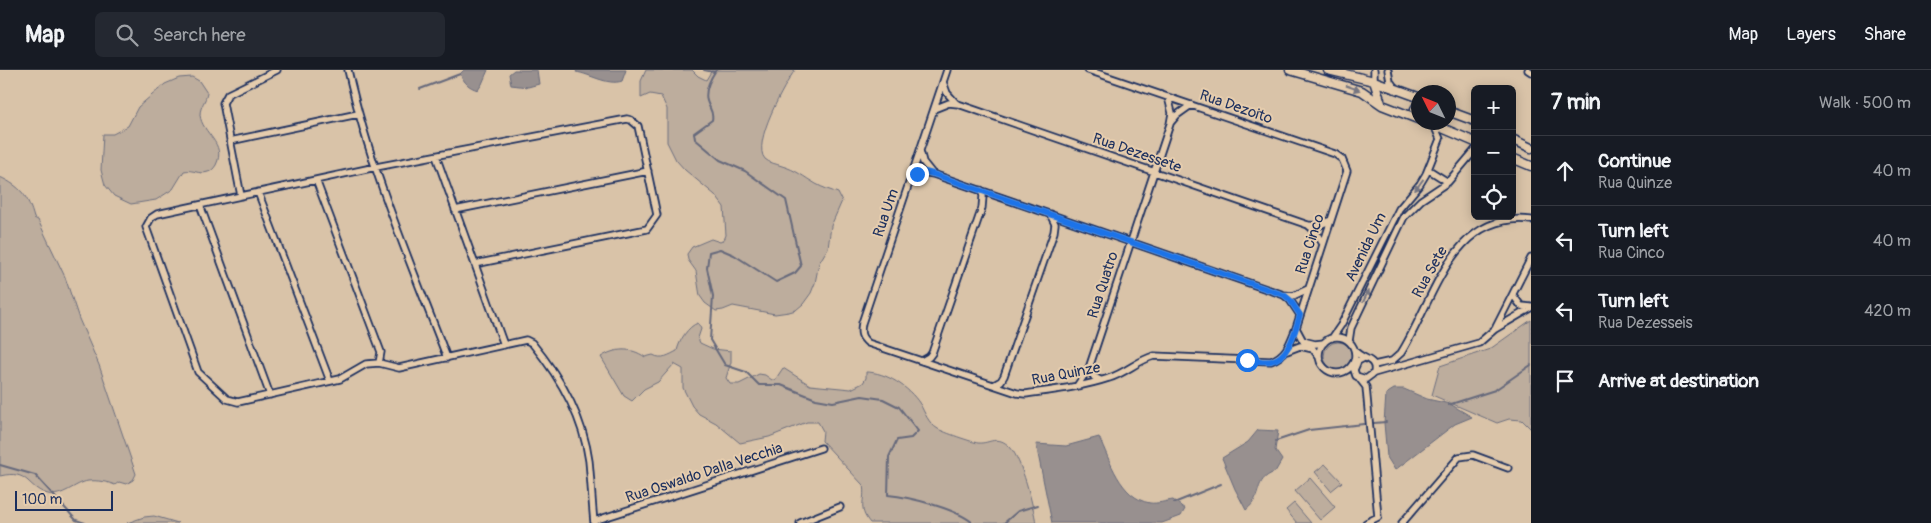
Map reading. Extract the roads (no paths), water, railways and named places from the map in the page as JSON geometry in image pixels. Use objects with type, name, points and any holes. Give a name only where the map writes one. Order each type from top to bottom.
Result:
[{"type":"main road","points":[[1290,70],[1362,91],[1382,104],[1411,115]]},
{"type":"main road","points":[[1328,70],[1374,81],[1411,94]]},
{"type":"main road","points":[[1374,81],[1382,104]]},
{"type":"main road","points":[[1456,113],[1471,119]]},
{"type":"main road","points":[[1456,129],[1471,135]]},
{"type":"main road","points":[[1446,130],[1471,140]]},
{"type":"main road","points":[[1516,141],[1531,148]]},
{"type":"main road","points":[[1516,160],[1531,166]]},
{"type":"street","points":[[241,196],[223,103],[228,94],[277,70]]},
{"type":"street","points":[[348,70],[358,114],[376,167],[447,358]]},
{"type":"street","name":"Rua Um","points":[[862,336],[862,323],[947,70]]},
{"type":"street","name":"Rua Dezoito","points":[[1088,70],[1335,154],[1342,158],[1345,164]]},
{"type":"street","points":[[1374,70],[1374,81]]},
{"type":"street","points":[[1388,70],[1390,81],[1395,88]]},
{"type":"street","points":[[943,82],[951,99],[958,104]]},
{"type":"street","name":"Rua Quatro","points":[[1077,386],[1089,368],[1170,124],[1172,113],[1168,97]]},
{"type":"street","points":[[934,109],[949,103],[958,104]]},
{"type":"street","name":"Rua Dezessete","points":[[958,104],[1308,225]]},
{"type":"street","name":"Rua Quatro","points":[[1170,124],[1177,115],[1191,105]]},
{"type":"street","points":[[230,141],[358,114]]},
{"type":"street","points":[[475,264],[647,229],[657,215],[638,126],[627,119],[376,167],[154,216],[148,220],[146,227],[200,375],[232,401],[238,402],[344,378],[362,365],[370,363],[380,363],[398,368],[526,340],[532,343],[564,388],[580,423],[589,460],[594,522]]},
{"type":"street","name":"Avenida Um","points":[[1332,338],[1341,325],[1399,209],[1429,170],[1440,139],[1435,130]]},
{"type":"street","points":[[920,151],[923,162],[933,174]]},
{"type":"street","name":"Avenida Um","points":[[1349,342],[1351,328],[1404,217],[1421,200],[1448,182],[1471,155]]},
{"type":"street","points":[[436,156],[504,346]]},
{"type":"street","name":"Rua Cinco","points":[[1280,358],[1287,350],[1296,328],[1347,171],[1345,164]]},
{"type":"street","points":[[1429,170],[1448,182]]},
{"type":"street","points":[[455,210],[648,171]]},
{"type":"street","points":[[910,179],[917,174],[925,172],[933,174],[1284,295],[1293,296],[1308,289]]},
{"type":"street","points":[[316,180],[381,352],[380,363]]},
{"type":"street","points":[[922,361],[930,357],[932,353],[982,208],[984,196],[980,190]]},
{"type":"street","points":[[258,192],[330,381]]},
{"type":"street","points":[[982,208],[986,203],[998,196]]},
{"type":"street","points":[[200,205],[270,395]]},
{"type":"street","points":[[994,385],[1001,381],[1004,376],[1054,232],[1055,224],[1050,214]]},
{"type":"street","points":[[1308,225],[1318,226],[1331,220]]},
{"type":"street","name":"Rua Sete","points":[[1374,365],[1392,362],[1402,352],[1445,268],[1460,246],[1474,234],[1492,225],[1515,220],[1531,220]]},
{"type":"street","points":[[1054,232],[1059,226],[1068,221]]},
{"type":"street","points":[[1308,225],[1315,231],[1323,244]]},
{"type":"street","points":[[1494,329],[1531,258]]},
{"type":"street","points":[[1284,295],[1290,300],[1300,315]]},
{"type":"street","points":[[1513,295],[1521,306],[1531,308]]},
{"type":"street","points":[[1287,350],[1300,346],[1313,349],[1321,363],[1330,372],[1350,372],[1366,379],[1373,375],[1479,342],[1494,329],[1531,308]]},
{"type":"street","points":[[1296,328],[1303,341],[1314,344],[1324,343],[1338,337],[1349,342],[1355,351],[1364,358],[1371,360],[1374,365],[1373,375],[1366,387]]},
{"type":"street","name":"Rua Quinze","points":[[862,336],[868,343],[1025,394],[1077,386],[1112,377],[1142,359],[1154,356],[1270,361],[1280,358]]},
{"type":"street","points":[[1319,357],[1324,343]]},
{"type":"street","points":[[1343,372],[1351,367],[1354,362],[1355,351]]},
{"type":"street","points":[[932,353],[934,362],[938,366]]},
{"type":"street","points":[[1364,358],[1354,366],[1358,377],[1366,387],[1378,517],[1382,523]]},
{"type":"street","points":[[1089,368],[1094,377],[1100,380]]},
{"type":"street","points":[[1004,376],[1004,381],[1009,390]]},
{"type":"street","name":"Rua Oswaldo Dalla Vecchia","points":[[594,522],[821,448]]},
{"type":"street","points":[[1402,523],[1459,457],[1473,455],[1508,468]]},
{"type":"street","points":[[800,523],[840,506]]},
{"type":"street","points":[[1366,523],[1378,517]]},
{"type":"waterway","points":[[704,70],[714,72]]},
{"type":"waterway","points":[[716,70],[706,93],[712,120],[694,133],[695,139],[720,160],[745,171],[786,200],[801,266],[795,273],[776,282],[734,255],[720,249],[709,252],[707,268],[713,296],[710,340],[725,365],[746,372],[759,385],[781,385],[816,399],[833,402],[862,396],[883,399],[899,407],[918,431],[911,438],[897,440],[889,457],[888,495],[933,504],[956,513],[973,523]]},
{"type":"waterway","points":[[420,89],[460,74]]},
{"type":"waterway","points":[[1448,405],[1495,390],[1531,365]]},
{"type":"waterway","points":[[1374,423],[1386,422]]},
{"type":"waterway","points":[[1276,441],[1309,430],[1364,424]]},
{"type":"waterway","points":[[0,465],[35,475],[76,520],[85,523]]},
{"type":"waterway","points":[[1174,503],[1221,484]]},
{"type":"waterway","points":[[1004,523],[1018,511],[1038,505]]}]
